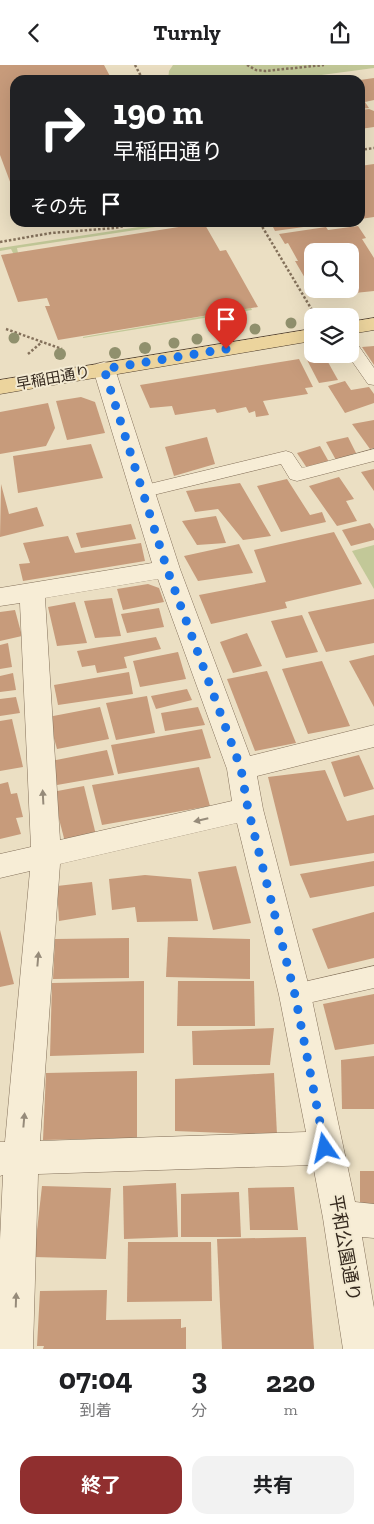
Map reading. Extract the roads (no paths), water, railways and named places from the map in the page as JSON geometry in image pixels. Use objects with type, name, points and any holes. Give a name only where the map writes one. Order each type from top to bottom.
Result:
[{"type":"main road","points":[[359,326],[374,324]]},
{"type":"main road","name":"早稲田通り","points":[[0,387],[104,369],[304,327]]},
{"type":"street","name":"平和公園通り","points":[[104,369],[167,569],[241,769],[248,809],[295,995],[325,1148],[357,1219],[362,1349]]},
{"type":"street","points":[[0,597],[167,569]]},
{"type":"street","points":[[14,1349],[10,1159],[46,856],[32,592]]},
{"type":"street","points":[[241,769],[374,736]]},
{"type":"street","points":[[0,866],[248,809]]},
{"type":"street","points":[[10,1159],[325,1148]]},
{"type":"lane","points":[[359,359],[374,380]]},
{"type":"lane","points":[[142,492],[286,457],[297,475],[374,455]]},
{"type":"lane","points":[[295,995],[374,977]]}]
